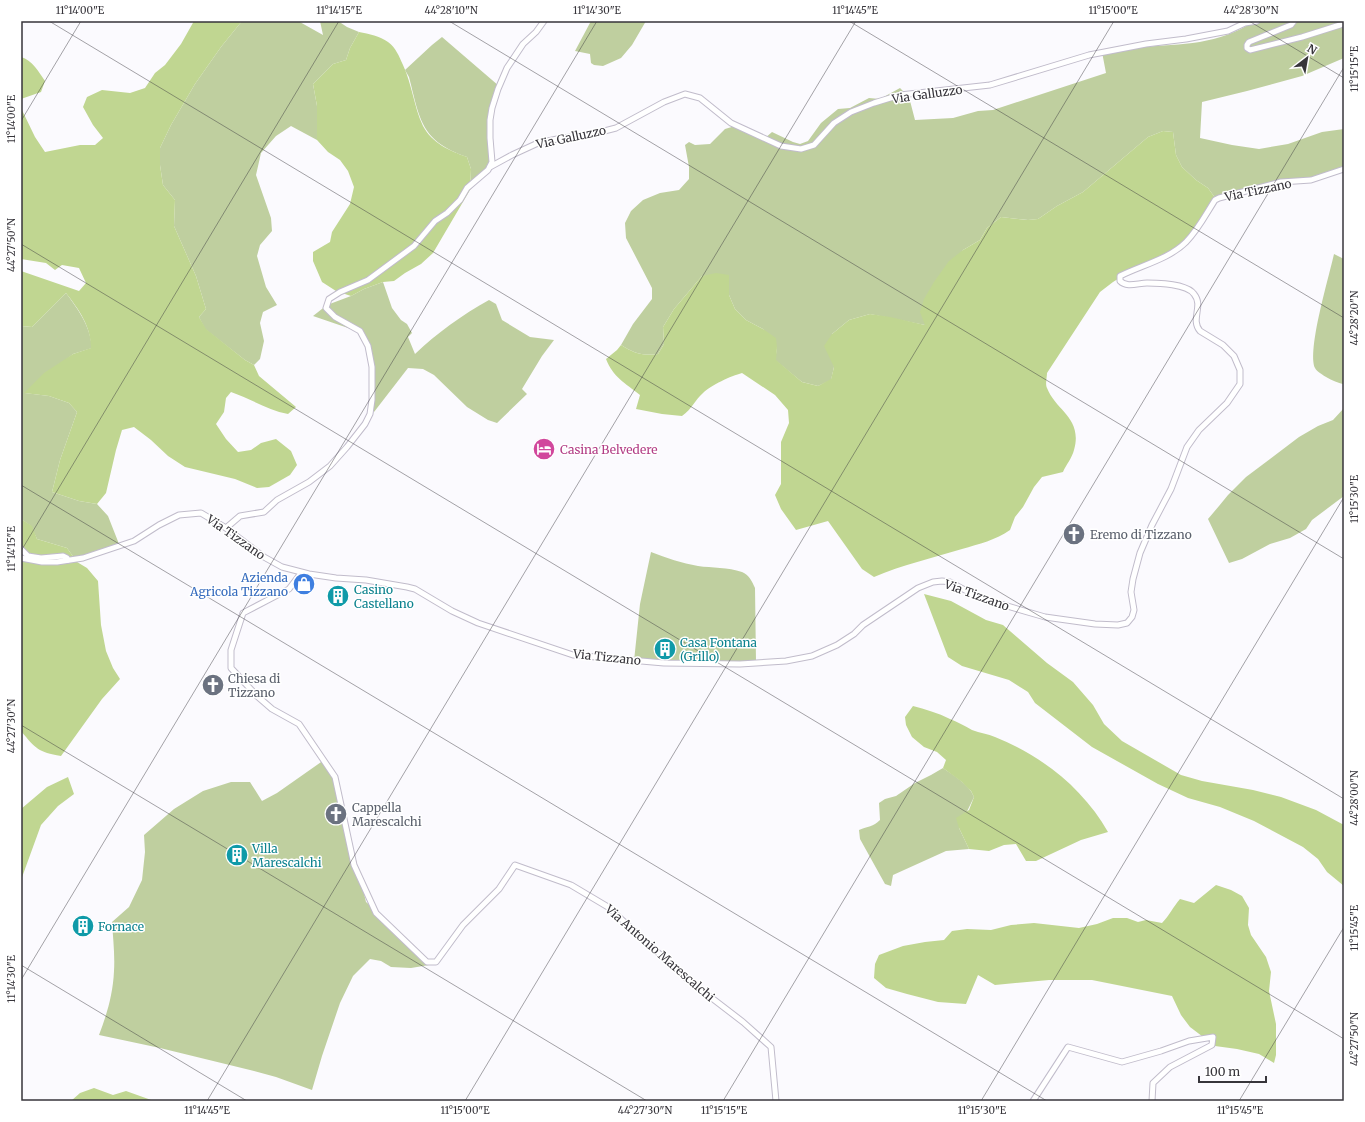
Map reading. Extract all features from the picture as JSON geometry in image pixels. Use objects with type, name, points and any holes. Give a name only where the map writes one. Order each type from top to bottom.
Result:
[{"type":"street","points":[[490,167],[492,162],[490,120],[498,89],[507,68],[523,44],[536,32],[544,21]]},
{"type":"street","name":"Via Galluzzo","points":[[226,528],[240,516],[264,512],[277,500],[309,482],[330,466],[356,436],[370,414],[372,400],[372,367],[368,346],[360,331],[335,317],[326,308],[329,298],[368,280],[414,246],[435,221],[447,213],[460,200],[467,188],[490,167],[512,155],[538,143],[562,138],[589,135],[616,128],[664,102],[685,94],[700,98],[732,123],[781,146],[801,149],[814,145],[834,123],[851,112],[900,95],[990,85],[1089,55],[1228,31],[1257,21]]},
{"type":"street","points":[[1294,21],[1291,25],[1249,42],[1247,48],[1250,50],[1302,37],[1344,23]]},
{"type":"street","name":"Via Tizzano","points":[[68,560],[83,558],[134,541],[159,525],[179,515],[201,513],[226,528],[264,557],[282,567],[301,573],[336,578],[366,580],[415,589],[452,611],[478,623],[574,655],[664,663],[740,664],[786,661],[812,656],[832,648],[848,638],[863,625],[918,588],[933,582],[942,581],[950,582],[980,598],[1045,617],[1095,624],[1118,625],[1127,623],[1132,617],[1134,610],[1131,596],[1133,580],[1142,548],[1155,518],[1171,489],[1187,447],[1199,430],[1232,397],[1240,384],[1241,377],[1240,370],[1232,353],[1223,345],[1197,328],[1196,317],[1199,309],[1194,293],[1182,287],[1167,284],[1147,283],[1127,285],[1120,281],[1120,276],[1170,254],[1181,246],[1197,228],[1215,200],[1219,198],[1281,182],[1310,180],[1344,169]]},
{"type":"street","points":[[21,549],[28,556],[54,558],[63,556],[68,560]]},
{"type":"street","points":[[21,558],[42,562],[68,560]]},
{"type":"street","name":"Via Antonio Marescalchi","points":[[301,573],[289,589],[243,613],[231,650],[231,668],[257,696],[272,709],[299,724],[335,777],[354,865],[376,913],[427,962],[436,962],[464,925],[499,889],[515,865],[571,885],[608,907],[687,980],[743,1022],[772,1047],[776,1101]]},
{"type":"street","points":[[1033,1101],[1068,1047],[1122,1062],[1162,1051],[1189,1041],[1213,1037],[1212,1045],[1170,1067],[1153,1083],[1152,1101]]},
{"type":"green space","points":[[194,21],[242,21],[221,47],[195,84],[171,125],[160,148],[160,165],[163,185],[175,200],[174,226],[196,276],[206,309],[199,317],[206,329],[245,360],[254,365],[259,376],[296,407],[288,414],[273,410],[231,392],[226,398],[224,412],[216,424],[226,439],[238,452],[251,450],[261,443],[276,439],[291,451],[297,465],[290,475],[269,487],[257,488],[235,479],[185,467],[168,456],[134,427],[122,430],[106,493],[97,504],[79,501],[52,492],[60,460],[77,412],[69,403],[49,396],[24,393],[44,373],[73,354],[91,348],[87,325],[80,312],[66,293],[32,327],[21,326],[21,271],[79,291],[86,283],[79,268],[62,265],[55,270],[46,263],[21,259],[21,108],[35,137],[45,152],[80,145],[95,145],[103,138],[93,125],[83,107],[87,97],[102,90],[130,93],[145,88],[155,73],[165,65],[181,44]]},
{"type":"green space","points":[[242,21],[298,21],[323,35],[320,21],[338,21],[359,32],[350,48],[346,60],[333,64],[313,84],[317,106],[317,140],[291,126],[276,136],[261,153],[256,175],[271,218],[272,231],[260,245],[257,256],[266,287],[277,305],[263,312],[260,323],[264,341],[260,359],[254,365],[245,360],[205,329],[199,317],[206,309],[196,276],[174,226],[175,200],[163,185],[160,165],[160,148],[171,125],[195,84],[221,47]]},
{"type":"green space","points":[[591,21],[646,21],[632,45],[621,58],[603,66],[594,65],[591,63],[590,54],[575,51]]},
{"type":"green space","points":[[1254,21],[1344,21],[1344,58],[1302,76],[1202,102],[1200,138],[1259,149],[1288,144],[1322,132],[1344,129],[1344,167],[1315,177],[1216,199],[1208,188],[1196,180],[1182,167],[1176,155],[1173,132],[1163,131],[1148,137],[1083,192],[1057,206],[1038,219],[1028,220],[1001,217],[987,228],[980,240],[963,250],[925,325],[870,314],[849,320],[832,334],[834,367],[831,380],[818,386],[802,382],[775,360],[777,348],[763,329],[746,320],[735,309],[729,295],[729,275],[702,276],[674,309],[663,327],[664,344],[658,354],[647,355],[638,353],[621,345],[633,324],[652,299],[652,288],[626,238],[625,223],[631,211],[643,200],[660,193],[679,190],[689,179],[689,167],[685,145],[689,142],[695,145],[710,144],[725,129],[735,126],[764,139],[772,132],[800,144],[808,141],[821,123],[838,109],[850,108],[869,98],[880,99],[900,88],[909,97],[915,120],[953,118],[978,111],[993,110],[1106,73],[1102,52],[1136,47],[1200,42],[1227,35]]},
{"type":"green space","points":[[359,32],[382,38],[393,47],[399,55],[406,72],[417,111],[423,126],[436,142],[467,157],[471,169],[470,190],[433,253],[421,264],[394,281],[383,282],[364,289],[351,296],[336,291],[322,282],[313,261],[313,252],[330,242],[332,232],[350,204],[354,187],[348,171],[340,160],[328,152],[317,140],[317,106],[313,84],[333,64],[346,60],[350,48]]},
{"type":"green space","points":[[442,37],[499,86],[491,104],[492,161],[488,171],[470,190],[471,169],[467,157],[440,144],[431,136],[420,117],[409,77],[405,70]]},
{"type":"green space","points":[[21,57],[29,61],[38,70],[45,81],[41,92],[21,99]]},
{"type":"green space","points":[[1163,131],[1173,132],[1176,155],[1182,167],[1196,180],[1208,188],[1216,199],[1191,237],[1174,254],[1134,269],[1100,292],[1047,373],[1046,386],[1056,403],[1072,422],[1075,430],[1076,439],[1072,456],[1063,472],[1042,477],[1015,517],[1010,530],[993,539],[906,565],[874,577],[862,569],[828,521],[796,530],[781,509],[775,495],[781,484],[781,442],[789,423],[788,410],[775,395],[742,373],[732,376],[711,387],[700,396],[682,416],[636,409],[640,395],[624,383],[612,371],[606,359],[621,345],[638,353],[647,355],[658,354],[664,344],[663,327],[674,309],[702,276],[716,273],[729,275],[729,295],[735,309],[746,320],[776,338],[776,360],[802,382],[818,386],[831,379],[834,367],[824,346],[832,334],[849,320],[870,314],[925,325],[920,312],[924,299],[934,282],[949,261],[963,250],[980,240],[987,228],[1001,217],[1027,220],[1038,219],[1057,206],[1083,192],[1148,137]]},
{"type":"green space","points":[[1334,254],[1344,259],[1344,384],[1333,381],[1320,373],[1315,368],[1313,359],[1316,330]]},
{"type":"green space","points":[[383,282],[392,308],[401,320],[407,324],[412,333],[408,337],[415,354],[450,325],[489,300],[496,304],[502,320],[530,337],[554,340],[542,356],[522,389],[527,394],[497,423],[488,420],[467,407],[434,375],[423,369],[408,368],[374,412],[372,366],[362,335],[351,329],[313,316],[327,305]]},
{"type":"green space","points":[[66,293],[86,325],[92,348],[73,354],[25,393],[49,396],[69,403],[77,412],[60,460],[52,492],[79,501],[97,504],[108,516],[119,544],[91,554],[77,562],[67,548],[37,539],[31,526],[21,519],[21,326],[32,327]]},
{"type":"green space","points":[[1344,408],[1344,496],[1312,520],[1306,529],[1290,538],[1270,544],[1242,559],[1229,563],[1208,519],[1228,495],[1246,477],[1299,437],[1318,426],[1333,420]]},
{"type":"green space","points":[[21,519],[32,526],[37,539],[67,548],[77,562],[87,568],[98,581],[101,625],[106,651],[113,668],[120,679],[102,699],[61,756],[47,753],[38,749],[21,731]]},
{"type":"green space","points":[[651,552],[692,565],[737,570],[744,573],[748,577],[755,588],[756,662],[634,661],[640,604]]},
{"type":"green space","points":[[924,594],[951,601],[986,620],[1003,625],[1047,663],[1073,682],[1093,705],[1104,724],[1122,741],[1181,775],[1202,781],[1253,790],[1281,797],[1316,810],[1344,825],[1344,886],[1327,872],[1318,859],[1303,847],[1254,821],[1220,807],[1188,798],[1158,784],[1092,747],[1035,703],[1028,692],[1009,680],[962,666],[948,657]]},
{"type":"green space","points":[[913,706],[936,713],[972,730],[995,737],[1045,764],[1074,788],[1098,816],[1108,832],[1081,840],[1036,861],[1026,861],[1016,844],[1004,845],[989,851],[969,849],[956,818],[969,810],[974,797],[971,791],[962,782],[943,768],[946,760],[937,752],[924,747],[912,737],[906,725],[905,717]]},
{"type":"green space","points":[[324,760],[342,802],[366,902],[386,919],[429,965],[411,968],[391,967],[381,961],[370,959],[353,976],[340,1003],[312,1090],[276,1077],[250,1070],[99,1035],[105,1019],[112,988],[114,959],[112,922],[129,907],[142,880],[145,852],[144,835],[174,809],[203,791],[231,782],[250,782],[262,801],[277,793]]},
{"type":"green space","points":[[943,768],[965,784],[972,792],[974,797],[959,828],[969,849],[946,851],[893,875],[891,886],[885,884],[860,839],[859,830],[873,825],[880,820],[879,803],[885,799],[896,796],[915,783]]},
{"type":"green space","points":[[68,777],[74,794],[58,806],[41,825],[21,880],[21,809],[47,787]]},
{"type":"green space","points":[[1216,885],[1231,890],[1242,896],[1249,908],[1248,925],[1251,935],[1266,957],[1271,972],[1269,991],[1276,1024],[1276,1055],[1274,1063],[1259,1054],[1215,1046],[1190,1027],[1181,1015],[1172,996],[1092,980],[1049,980],[995,985],[978,975],[966,1004],[938,1002],[907,994],[886,988],[874,978],[875,964],[879,955],[903,946],[944,940],[952,931],[967,929],[991,930],[1011,925],[1034,923],[1079,928],[1097,924],[1113,918],[1127,918],[1138,922],[1146,920],[1162,923],[1180,899],[1194,903]]},
{"type":"green space","points":[[94,1088],[113,1095],[126,1091],[154,1101],[71,1101],[80,1093]]},
{"type":"place","name":"Casina Belvedere","points":[[544,449]]},
{"type":"place","name":"Eremo di Tizzano","points":[[1074,534]]},
{"type":"place","name":"Azienda Agricola Tizzano","points":[[304,584]]},
{"type":"place","name":"Casino Castellano","points":[[338,596]]},
{"type":"place","name":"Casa Fontana (Grillo)","points":[[665,649]]},
{"type":"place","name":"Chiesa di Tizzano","points":[[213,685]]},
{"type":"place","name":"Cappella Marescalchi","points":[[336,814]]},
{"type":"place","name":"Villa Marescalchi","points":[[237,855]]},
{"type":"place","name":"Fornace","points":[[83,926]]}]
